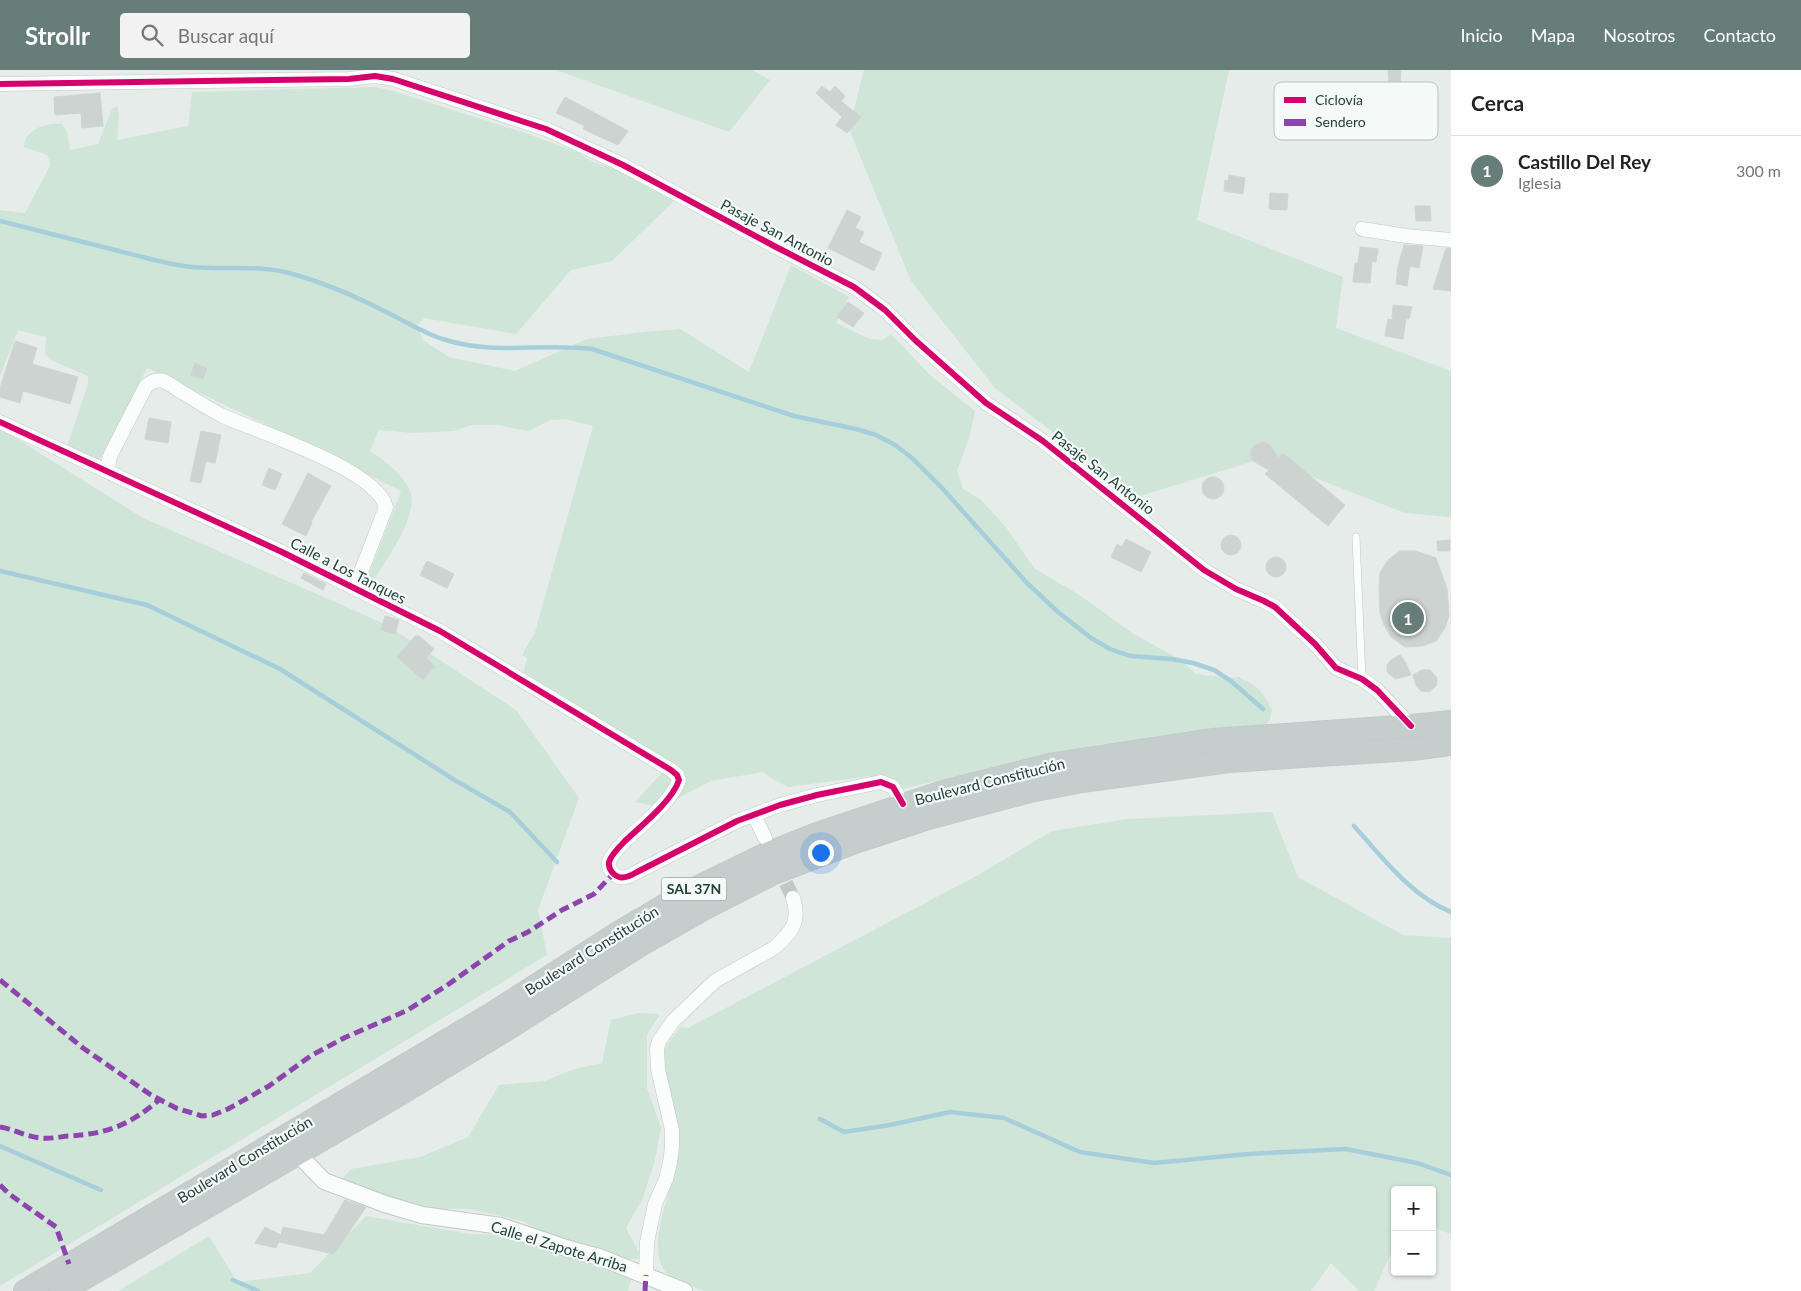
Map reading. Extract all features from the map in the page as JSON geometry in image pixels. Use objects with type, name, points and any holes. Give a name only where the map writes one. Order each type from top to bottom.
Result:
[{"type":"highway","name":"Boulevard Constitución","points":[[25,1291],[490,1015],[618,933],[684,894],[773,852],[817,834],[943,792],[1054,764],[1212,740],[1451,722]]},
{"type":"highway","name":"Boulevard Constitución","points":[[62,1291],[298,1154],[507,1029],[640,945],[705,908],[774,873],[855,842],[970,806],[1030,791],[1082,781],[1229,761],[1403,750],[1451,744]]},
{"type":"street","name":"Pasaje San Antonio","points":[[0,84],[349,79],[375,76],[393,79],[546,129],[623,165],[854,287],[885,310],[915,340],[986,403],[1058,452],[1204,570],[1236,589],[1264,600],[1275,608],[1315,644],[1336,668],[1362,678],[1377,690],[1411,726]]},
{"type":"street","points":[[1362,229],[1406,236],[1451,240]]},
{"type":"street","points":[[108,472],[108,460],[146,386],[157,380],[164,381],[222,415],[326,459],[371,486],[379,493],[386,507],[356,589]]},
{"type":"street","name":"Calle a Los Tanques","points":[[0,422],[282,552],[440,631],[671,770],[677,775],[676,787],[672,794],[618,848],[609,861],[609,868],[613,874],[620,877],[628,876],[716,831],[754,815]]},
{"type":"street","points":[[765,838],[754,815],[817,795],[882,782],[893,787],[904,804]]},
{"type":"street","points":[[646,1276],[647,1242],[655,1204],[668,1171],[672,1147],[670,1120],[658,1069],[657,1049],[659,1041],[672,1021],[715,982],[774,948],[792,930],[797,908],[794,898]]},
{"type":"street","name":"Calle el Zapote Arriba","points":[[298,1154],[324,1181],[385,1204],[422,1215],[501,1226],[599,1257],[684,1291]]},
{"type":"lane","points":[[1356,537],[1362,678]]},
{"type":"green space","points":[[556,70],[752,70],[770,80],[729,132]]},
{"type":"green space","points":[[864,70],[1229,70],[1197,220],[1343,277],[1336,328],[1451,371],[1451,517],[1405,513],[1264,458],[1137,497],[995,388],[911,281],[849,129]]},
{"type":"green space","points":[[374,87],[390,90],[528,134],[579,153],[589,160],[681,194],[612,261],[571,270],[516,334],[424,318],[417,326],[423,340],[449,357],[515,371],[587,339],[680,329],[749,372],[791,265],[849,297],[836,323],[870,339],[882,340],[891,334],[930,375],[975,411],[969,439],[957,470],[963,489],[980,499],[1005,526],[1034,568],[1081,596],[1132,633],[1181,660],[1196,674],[1229,678],[1239,677],[1255,686],[1272,709],[1270,719],[1266,725],[1195,732],[1201,742],[1102,744],[888,792],[871,776],[788,787],[763,772],[711,781],[661,807],[635,802],[670,764],[523,674],[527,658],[522,655],[535,632],[593,426],[566,419],[551,420],[528,431],[497,425],[472,425],[454,431],[413,433],[379,430],[370,451],[402,477],[409,488],[412,498],[411,510],[393,550],[372,582],[365,585],[401,491],[147,368],[101,458],[97,460],[67,447],[88,384],[88,376],[51,360],[45,354],[46,337],[18,330],[0,376],[0,210],[25,213],[51,164],[47,155],[24,147],[25,141],[32,131],[50,124],[62,124],[67,132],[70,150],[98,144],[112,109],[117,106],[119,115],[117,140],[188,126],[192,92]]},
{"type":"green space","points":[[0,428],[143,518],[385,624],[516,710],[579,798],[538,910],[547,955],[0,1286]]},
{"type":"green space","points":[[1272,812],[1298,877],[1403,935],[1451,938],[1451,1234],[1436,1228],[1436,1186],[1391,1186],[1391,1253],[1374,1291],[1359,1291],[1331,1263],[1311,1291],[704,1291],[669,1275],[661,1264],[658,1250],[659,1234],[662,1216],[677,1165],[679,1141],[676,1116],[661,1054],[680,1027],[688,1028],[980,874],[1052,831],[1127,819]]},
{"type":"green space","points":[[638,1013],[660,1014],[647,1035],[647,1088],[661,1128],[655,1160],[643,1198],[626,1228],[642,1258],[624,1260],[549,1236],[522,1221],[470,1209],[407,1208],[342,1179],[351,1169],[420,1157],[468,1137],[499,1085],[545,1081],[574,1069],[602,1063],[611,1020]]},
{"type":"green space","points":[[366,1216],[470,1234],[507,1235],[631,1279],[628,1291],[118,1291],[209,1236],[237,1282],[310,1273]]},
{"type":"building","points":[[1388,70],[1401,70],[1400,82],[1389,82]]},
{"type":"building","points":[[822,86],[830,92],[835,86],[845,96],[841,101],[861,117],[847,133],[836,125],[842,117],[816,93]]},
{"type":"building","points":[[100,93],[103,126],[82,128],[81,113],[55,115],[54,97]]},
{"type":"building","points":[[565,97],[628,131],[618,145],[583,129],[585,126],[556,113]]},
{"type":"building","points":[[1229,175],[1245,178],[1243,194],[1224,191],[1225,180],[1228,181]]},
{"type":"building","points":[[1270,193],[1288,194],[1287,210],[1269,209]]},
{"type":"building","points":[[1415,206],[1430,206],[1431,221],[1416,221]]},
{"type":"building","points":[[847,210],[861,217],[855,228],[864,232],[859,242],[882,253],[874,271],[828,248]]},
{"type":"building","points":[[1404,245],[1423,246],[1419,268],[1410,266],[1407,286],[1396,284],[1398,266]]},
{"type":"building","points":[[1360,247],[1378,249],[1376,262],[1372,261],[1370,283],[1353,282],[1355,263],[1358,263]]},
{"type":"building","points":[[1446,248],[1451,249],[1451,291],[1433,289]]},
{"type":"building","points":[[848,302],[864,313],[853,327],[837,317]]},
{"type":"building","points":[[1393,305],[1412,307],[1409,319],[1406,319],[1403,339],[1385,336],[1388,319],[1392,320]]},
{"type":"building","points":[[15,341],[37,348],[32,364],[78,377],[70,404],[23,391],[20,403],[0,397],[0,388]]},
{"type":"building","points":[[195,363],[207,368],[203,379],[191,375]]},
{"type":"building","points":[[149,418],[171,422],[168,443],[145,439]]},
{"type":"building","points":[[201,431],[221,435],[215,463],[206,461],[201,483],[190,481]]},
{"type":"building","points":[[1263,442],[1270,445],[1279,458],[1283,453],[1345,505],[1328,526],[1265,474],[1269,470],[1253,461],[1251,450],[1256,444]]},
{"type":"building","points":[[269,468],[282,474],[275,490],[262,485]]},
{"type":"building","points":[[308,473],[331,486],[311,522],[306,536],[282,524]]},
{"type":"building","points":[[1213,477],[1221,480],[1224,488],[1221,496],[1213,499],[1205,496],[1202,488],[1205,480]]},
{"type":"building","points":[[1227,535],[1235,535],[1241,541],[1241,549],[1235,555],[1227,555],[1221,549],[1221,541]]},
{"type":"building","points":[[1126,539],[1151,552],[1141,572],[1111,557],[1117,544],[1122,547]]},
{"type":"building","points":[[1450,540],[1450,551],[1438,551],[1437,541]]},
{"type":"building","points":[[1400,551],[1416,551],[1436,558],[1447,589],[1449,615],[1445,628],[1436,641],[1422,646],[1405,647],[1391,637],[1380,613],[1380,573],[1388,560]]},
{"type":"building","points":[[1276,557],[1283,560],[1286,567],[1283,574],[1276,577],[1269,574],[1266,567],[1269,560]]},
{"type":"building","points":[[427,561],[454,574],[447,588],[420,575]]},
{"type":"building","points":[[304,573],[326,584],[323,590],[301,578]]},
{"type":"building","points":[[385,616],[399,620],[395,634],[381,630]]},
{"type":"building","points":[[415,636],[419,636],[434,649],[426,658],[435,666],[423,680],[397,657]]},
{"type":"building","points":[[1400,655],[1411,675],[1395,679],[1387,672],[1387,665],[1391,660]]},
{"type":"building","points":[[1422,670],[1430,670],[1437,678],[1437,685],[1429,692],[1421,691],[1416,686],[1413,675]]},
{"type":"building","points":[[345,1200],[366,1207],[334,1254],[279,1242],[281,1237],[276,1248],[255,1243],[265,1227],[281,1235],[283,1227],[324,1235]]},
{"type":"waterway","points":[[0,221],[184,266],[250,268],[289,273],[340,290],[423,331],[446,340],[482,347],[592,349],[794,416],[876,435],[895,445],[912,458],[942,488],[1027,583],[1058,612],[1091,638],[1110,649],[1130,656],[1172,659],[1214,670],[1231,681],[1263,709]]},
{"type":"waterway","points":[[0,571],[147,605],[280,669],[453,779],[510,812],[557,862]]},
{"type":"waterway","points":[[1354,826],[1386,863],[1410,886],[1436,905],[1451,912]]},
{"type":"waterway","points":[[820,1119],[844,1132],[890,1125],[950,1112],[1004,1118],[1080,1152],[1154,1163],[1248,1154],[1346,1149],[1417,1163],[1451,1175]]},
{"type":"waterway","points":[[0,1146],[101,1190]]},
{"type":"waterway","points":[[233,1280],[258,1291]]},
{"type":"tunnel","points":[[777,864],[793,898]]},
{"type":"marked path","points":[[0,980],[83,1048],[151,1095],[176,1108],[202,1116],[213,1115],[228,1109],[269,1086],[312,1055],[346,1037],[406,1011],[446,986],[509,941],[594,894],[613,874]]},
{"type":"marked path","points":[[0,1127],[44,1138],[95,1133],[128,1122],[160,1099]]},
{"type":"marked path","points":[[0,1185],[9,1194],[56,1227],[69,1264]]},
{"type":"marked path","points":[[645,1291],[646,1275]]},
{"type":"cycle path","points":[[0,84],[349,79],[375,76],[393,79],[546,129],[623,165],[854,287],[885,310],[915,340],[986,403],[1043,441],[1204,570],[1236,589],[1275,607],[1315,644],[1336,668],[1362,679],[1377,690],[1411,726]]},
{"type":"cycle path","points":[[0,422],[282,552],[440,631],[671,770],[677,775],[679,780],[676,788],[656,812],[621,845],[610,859],[610,869],[619,877],[631,875],[737,821],[780,805],[817,795],[881,782],[893,787],[903,804]]},
{"type":"place","name":"Castillo Del Rey","points":[[1408,618]]}]
